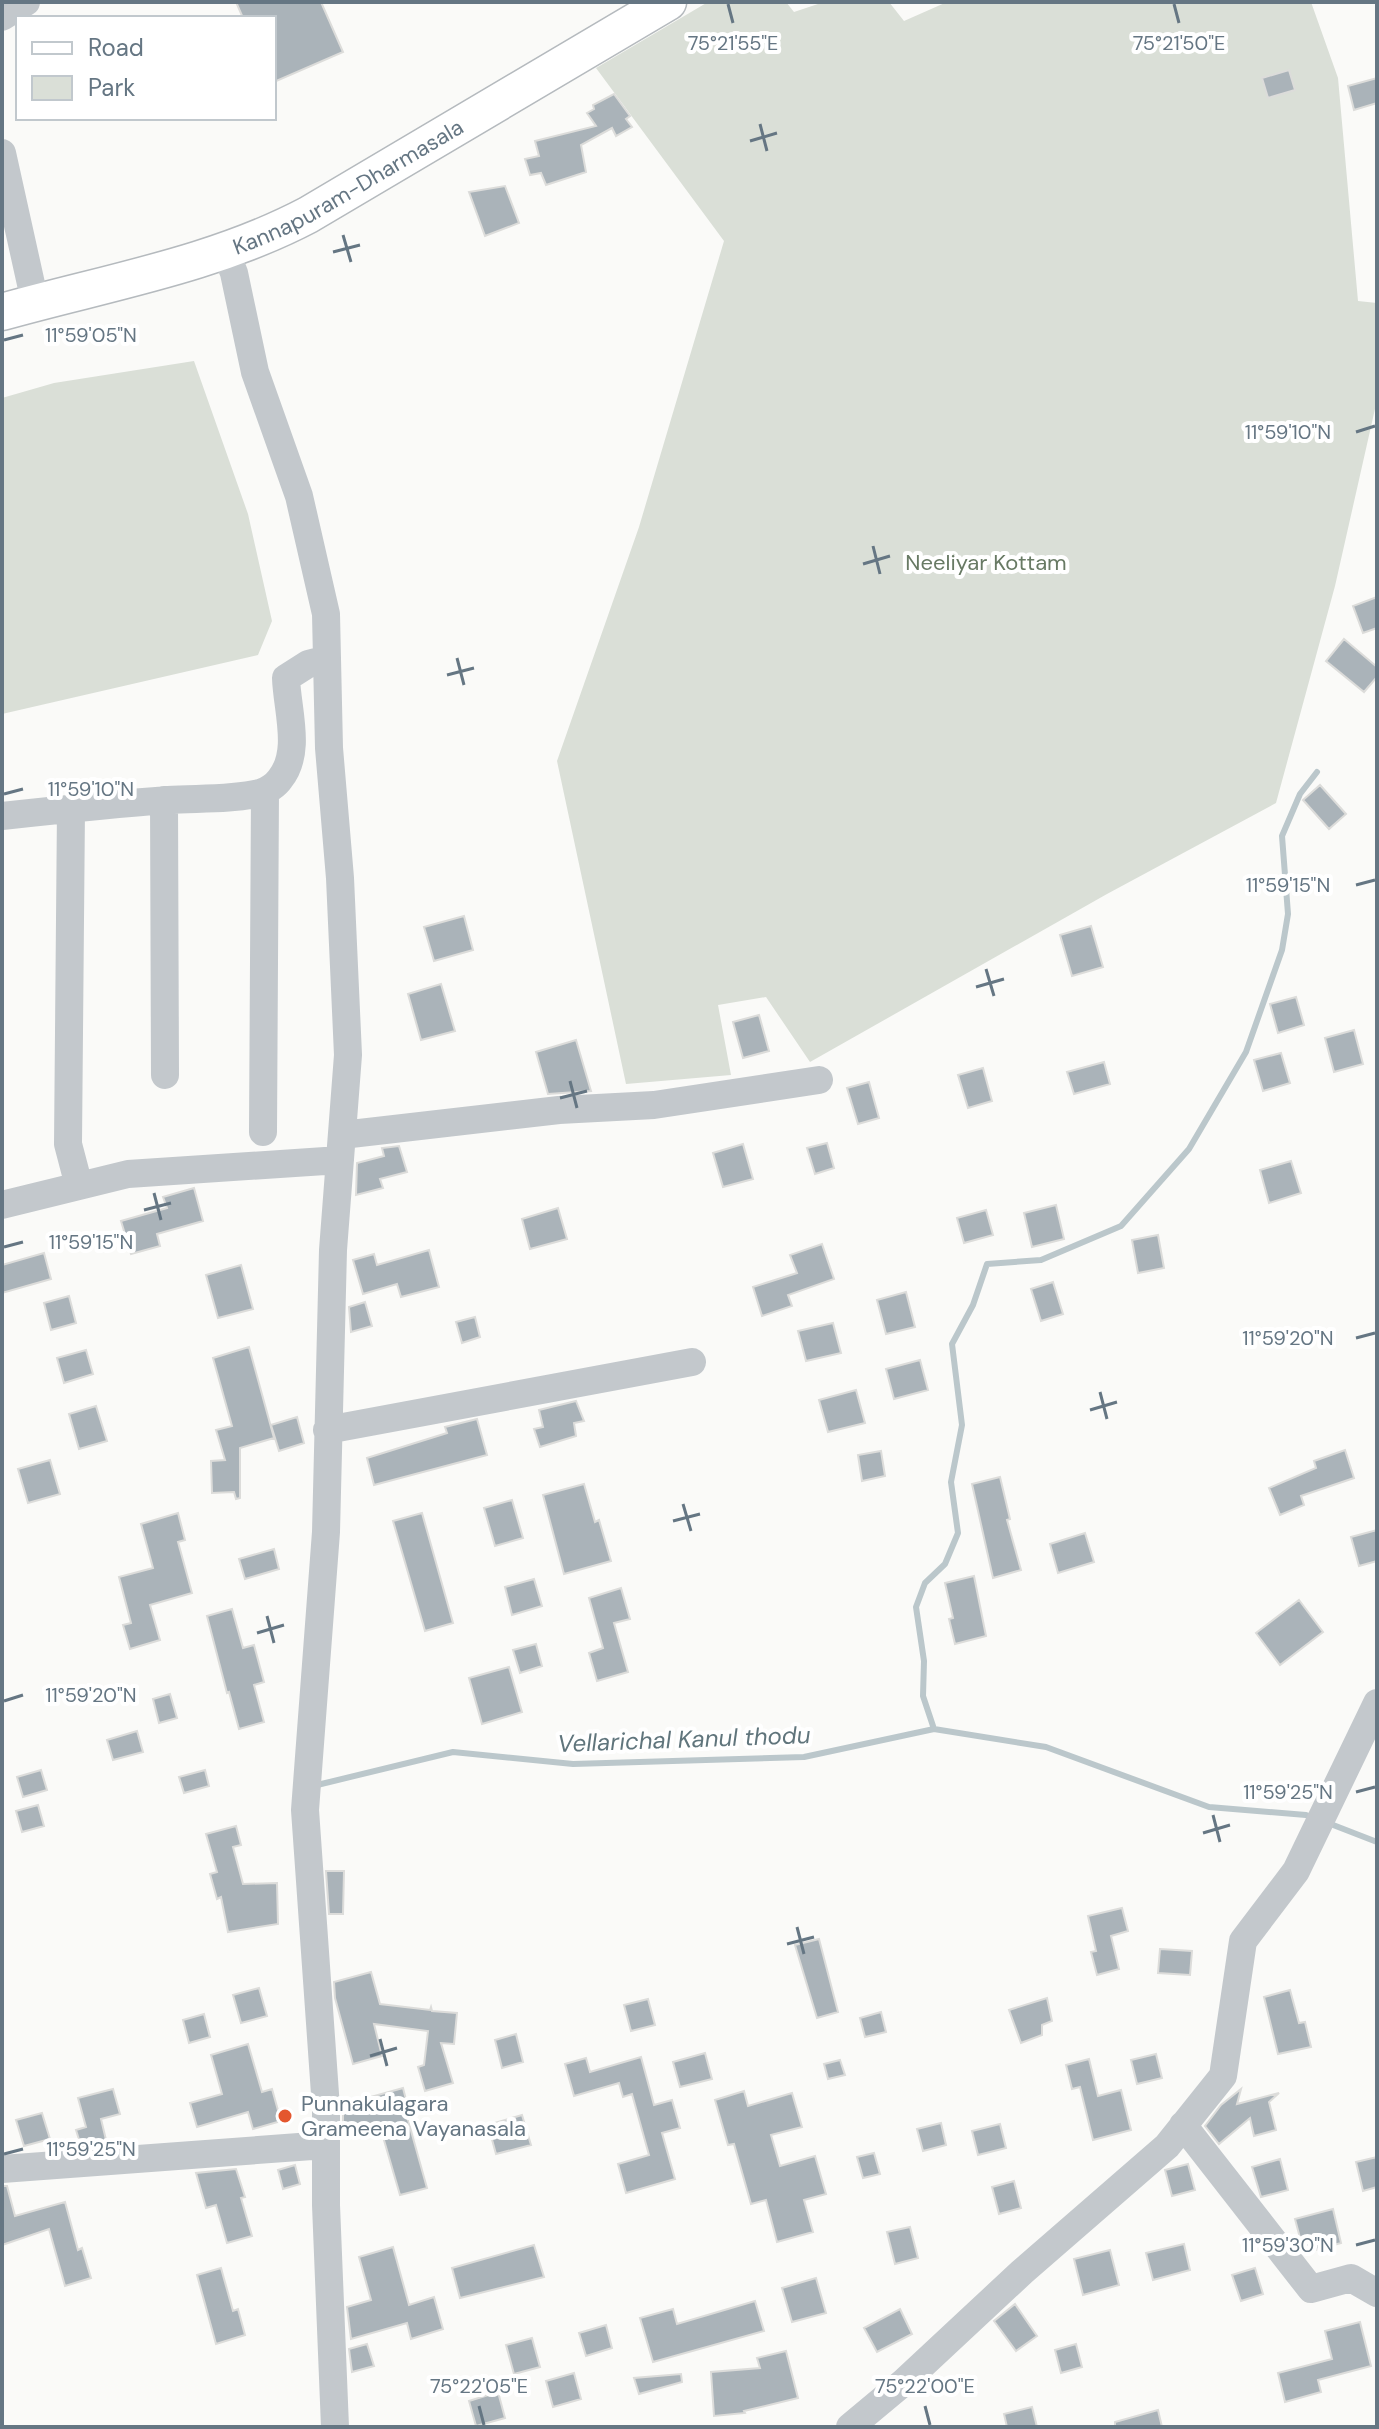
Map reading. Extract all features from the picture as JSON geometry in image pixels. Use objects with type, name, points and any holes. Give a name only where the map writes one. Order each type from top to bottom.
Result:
[{"type":"main road","name":"Kannapuram-Dharmasala","points":[[18,307],[106,286],[269,235],[668,2]]},
{"type":"street","points":[[2,17],[26,2]]},
{"type":"street","points":[[2,153],[18,307]]},
{"type":"street","points":[[225,250],[234,273],[255,372],[299,496],[326,614],[329,748],[340,878],[348,1055],[333,1250],[326,1532],[305,1810],[320,2012],[335,2427]]},
{"type":"street","points":[[2,816],[164,800],[237,797],[265,792],[281,779],[291,757],[293,738],[286,678],[308,664],[327,659]]},
{"type":"street","points":[[263,1132],[265,792]]},
{"type":"street","points":[[164,800],[165,1075]]},
{"type":"street","points":[[71,808],[68,1144],[79,1186]]},
{"type":"street","points":[[2,1205],[128,1174],[341,1148],[559,1110],[654,1105],[819,1080]]},
{"type":"street","points":[[327,1430],[692,1362]]},
{"type":"street","points":[[850,2427],[1167,2146],[1223,2076],[1243,1941],[1296,1871],[1377,1703]]},
{"type":"street","points":[[1183,2125],[1311,2289],[1351,2278],[1377,2293]]},
{"type":"street","points":[[2,2169],[326,2145]]},
{"type":"green space","name":"Neeliyar Kottam","points":[[708,2],[786,2],[794,12],[824,2],[889,2],[904,21],[947,2],[1311,2],[1338,78],[1358,301],[1377,303],[1377,400],[1335,586],[1276,803],[1107,894],[810,1062],[766,997],[718,1005],[731,1075],[626,1084],[557,761],[639,527],[724,241],[596,68]]},
{"type":"green space","points":[[194,361],[248,514],[272,621],[258,655],[2,714],[2,398],[54,383]]},
{"type":"building","points":[[236,2],[321,2],[343,52],[276,81],[276,16],[242,16]]},
{"type":"building","points":[[1289,70],[1295,90],[1268,98],[1262,78]]},
{"type":"building","points":[[1377,78],[1377,103],[1354,110],[1348,86]]},
{"type":"building","points":[[614,94],[630,116],[626,119],[632,127],[616,136],[612,128],[581,145],[586,172],[546,185],[541,173],[530,175],[525,159],[539,156],[535,141],[596,126],[587,113],[594,109],[593,105]]},
{"type":"building","points":[[505,186],[519,223],[485,236],[469,192]]},
{"type":"building","points":[[1377,597],[1377,628],[1363,633],[1353,606]]},
{"type":"building","points":[[1344,639],[1377,667],[1377,677],[1364,692],[1326,661]]},
{"type":"building","points":[[1320,785],[1346,814],[1329,829],[1303,800]]},
{"type":"building","points":[[464,916],[473,950],[434,961],[424,927]]},
{"type":"building","points":[[1091,926],[1103,967],[1072,976],[1060,935]]},
{"type":"building","points":[[441,984],[455,1031],[421,1040],[408,994]]},
{"type":"building","points":[[1296,997],[1304,1025],[1278,1033],[1270,1004]]},
{"type":"building","points":[[759,1015],[769,1051],[743,1058],[733,1022]]},
{"type":"building","points":[[1354,1030],[1363,1064],[1334,1072],[1325,1038]]},
{"type":"building","points":[[576,1040],[591,1091],[548,1094],[536,1052]]},
{"type":"building","points":[[1281,1053],[1290,1083],[1263,1091],[1254,1060]]},
{"type":"building","points":[[1104,1062],[1110,1084],[1074,1094],[1067,1072]]},
{"type":"building","points":[[983,1068],[992,1101],[968,1108],[958,1075]]},
{"type":"building","points":[[869,1082],[879,1118],[858,1124],[847,1088]]},
{"type":"building","points":[[827,1143],[834,1168],[815,1174],[807,1148]]},
{"type":"building","points":[[743,1144],[753,1179],[723,1187],[713,1153]]},
{"type":"building","points":[[399,1146],[407,1172],[380,1179],[383,1188],[356,1195],[357,1163],[384,1156],[382,1148]]},
{"type":"building","points":[[1291,1161],[1301,1193],[1269,1203],[1260,1170]]},
{"type":"building","points":[[194,1188],[203,1221],[157,1234],[160,1246],[131,1254],[121,1221],[167,1208],[163,1197]]},
{"type":"building","points":[[1056,1205],[1064,1239],[1032,1247],[1024,1213]]},
{"type":"building","points":[[558,1208],[567,1239],[530,1249],[522,1219]]},
{"type":"building","points":[[986,1210],[993,1235],[964,1243],[957,1218]]},
{"type":"building","points":[[1158,1235],[1164,1268],[1138,1273],[1132,1240]]},
{"type":"building","points":[[822,1244],[834,1279],[788,1295],[792,1306],[762,1316],[753,1287],[797,1273],[790,1255]]},
{"type":"building","points":[[429,1250],[439,1287],[401,1297],[397,1284],[363,1294],[353,1260],[374,1254],[377,1265]]},
{"type":"building","points":[[44,1253],[51,1279],[2,1293],[2,1265]]},
{"type":"building","points":[[241,1265],[253,1309],[218,1318],[206,1275]]},
{"type":"building","points":[[1053,1282],[1063,1314],[1041,1321],[1031,1289]]},
{"type":"building","points":[[906,1292],[915,1327],[886,1334],[877,1300]]},
{"type":"building","points":[[69,1296],[76,1323],[51,1330],[44,1303]]},
{"type":"building","points":[[365,1302],[372,1326],[351,1332],[349,1307]]},
{"type":"building","points":[[475,1317],[480,1337],[462,1343],[456,1322]]},
{"type":"building","points":[[833,1323],[841,1353],[806,1361],[798,1331]]},
{"type":"building","points":[[249,1347],[274,1438],[240,1448],[240,1498],[236,1499],[234,1492],[212,1493],[211,1461],[225,1460],[216,1430],[232,1426],[213,1358]]},
{"type":"building","points":[[86,1350],[93,1374],[64,1383],[57,1358]]},
{"type":"building","points":[[920,1360],[928,1390],[894,1399],[886,1369]]},
{"type":"building","points":[[856,1390],[865,1423],[828,1432],[819,1400]]},
{"type":"building","points":[[576,1401],[584,1421],[574,1423],[576,1436],[540,1447],[534,1429],[543,1427],[539,1410]]},
{"type":"building","points":[[96,1406],[107,1441],[79,1449],[69,1414]]},
{"type":"building","points":[[297,1417],[304,1443],[279,1451],[271,1425]]},
{"type":"building","points":[[477,1419],[487,1455],[374,1485],[367,1458],[447,1433],[445,1427]]},
{"type":"building","points":[[1345,1450],[1354,1478],[1301,1496],[1304,1505],[1280,1515],[1269,1488],[1316,1468],[1314,1461]]},
{"type":"building","points":[[881,1451],[885,1476],[862,1481],[858,1455]]},
{"type":"building","points":[[50,1460],[60,1494],[28,1503],[18,1469]]},
{"type":"building","points":[[1000,1477],[1010,1519],[1007,1520],[1021,1570],[993,1578],[972,1484]]},
{"type":"building","points":[[584,1484],[611,1561],[564,1574],[543,1495]]},
{"type":"building","points":[[512,1500],[523,1538],[495,1546],[484,1508]]},
{"type":"building","points":[[178,1513],[185,1540],[178,1542],[192,1593],[150,1605],[160,1640],[130,1649],[123,1625],[131,1623],[119,1577],[153,1568],[141,1524]]},
{"type":"building","points":[[422,1513],[453,1623],[425,1631],[393,1521]]},
{"type":"building","points":[[1377,1530],[1377,1561],[1359,1566],[1351,1537]]},
{"type":"building","points":[[1085,1533],[1094,1562],[1058,1573],[1050,1544]]},
{"type":"building","points":[[274,1549],[279,1569],[245,1579],[239,1559]]},
{"type":"building","points":[[974,1576],[986,1636],[955,1644],[945,1583]]},
{"type":"building","points":[[534,1579],[542,1606],[512,1615],[505,1587]]},
{"type":"building","points":[[621,1588],[630,1619],[614,1623],[628,1672],[597,1681],[589,1653],[603,1648],[589,1598]]},
{"type":"building","points":[[1299,1600],[1323,1632],[1280,1665],[1256,1633]]},
{"type":"building","points":[[232,1609],[243,1648],[254,1645],[264,1682],[254,1685],[264,1722],[239,1729],[207,1616]]},
{"type":"building","points":[[536,1644],[542,1666],[520,1673],[513,1650]]},
{"type":"building","points":[[509,1667],[522,1712],[482,1724],[469,1678]]},
{"type":"building","points":[[170,1694],[177,1718],[159,1723],[153,1699]]},
{"type":"building","points":[[137,1731],[143,1752],[113,1760],[107,1740]]},
{"type":"building","points":[[41,1770],[47,1790],[23,1797],[17,1777]]},
{"type":"building","points":[[205,1770],[209,1786],[184,1793],[179,1777]]},
{"type":"building","points":[[38,1805],[44,1826],[22,1832],[16,1811]]},
{"type":"building","points":[[236,1826],[241,1845],[233,1847],[243,1884],[277,1883],[278,1924],[228,1932],[221,1897],[217,1899],[210,1874],[217,1872],[206,1834]]},
{"type":"building","points":[[326,1871],[344,1871],[343,1914],[329,1914]]},
{"type":"building","points":[[1122,1908],[1128,1931],[1111,1936],[1119,1969],[1097,1975],[1091,1952],[1096,1951],[1088,1916]]},
{"type":"building","points":[[819,1939],[838,2012],[817,2018],[795,1945]]},
{"type":"building","points":[[1160,1949],[1192,1951],[1190,1975],[1158,1973]]},
{"type":"building","points":[[371,1972],[380,2004],[430,2010],[431,2007],[432,2011],[457,2013],[454,2044],[441,2043],[453,2083],[425,2091],[418,2067],[424,2065],[428,2031],[374,2024],[382,2056],[353,2064],[335,1998],[334,1982]]},
{"type":"building","points":[[259,1988],[267,2016],[241,2023],[233,1995]]},
{"type":"building","points":[[1290,1990],[1299,2023],[1305,2022],[1311,2047],[1278,2054],[1264,1997]]},
{"type":"building","points":[[1047,1998],[1052,2021],[1042,2025],[1042,2035],[1021,2043],[1009,2010]]},
{"type":"building","points":[[648,1999],[655,2025],[631,2031],[624,2005]]},
{"type":"building","points":[[881,2012],[886,2032],[865,2037],[860,2018]]},
{"type":"building","points":[[204,2014],[210,2037],[189,2043],[183,2020]]},
{"type":"building","points":[[516,2034],[523,2062],[502,2068],[495,2040]]},
{"type":"building","points":[[248,2044],[262,2092],[272,2089],[281,2121],[253,2129],[248,2112],[197,2127],[190,2103],[222,2094],[211,2055]]},
{"type":"building","points":[[705,2053],[712,2079],[680,2087],[673,2062]]},
{"type":"building","points":[[1156,2054],[1162,2078],[1137,2084],[1131,2060]]},
{"type":"building","points":[[641,2057],[654,2105],[672,2100],[680,2128],[662,2133],[675,2179],[626,2193],[618,2164],[649,2155],[632,2094],[623,2097],[619,2083],[574,2096],[565,2064],[586,2058],[590,2072]]},
{"type":"building","points":[[1089,2059],[1098,2096],[1121,2090],[1131,2130],[1093,2140],[1080,2087],[1072,2089],[1066,2065]]},
{"type":"building","points":[[840,2060],[845,2075],[828,2079],[824,2064]]},
{"type":"building","points":[[403,2088],[411,2119],[408,2120],[427,2188],[400,2195],[379,2123],[343,2126],[343,2101],[360,2100]]},
{"type":"building","points":[[113,2089],[120,2114],[101,2119],[107,2144],[81,2146],[76,2130],[86,2127],[78,2098]]},
{"type":"building","points":[[1241,2089],[1237,2104],[1279,2093],[1269,2102],[1276,2130],[1254,2136],[1250,2118],[1219,2144],[1205,2126],[1221,2105]]},
{"type":"building","points":[[744,2091],[748,2106],[792,2093],[802,2127],[771,2135],[780,2166],[815,2156],[826,2194],[804,2200],[813,2232],[777,2242],[766,2200],[751,2204],[734,2144],[728,2145],[715,2100]]},
{"type":"building","points":[[42,2113],[50,2139],[24,2146],[16,2120]]},
{"type":"building","points":[[522,2115],[531,2145],[496,2154],[488,2125]]},
{"type":"building","points":[[941,2123],[946,2145],[923,2151],[917,2129]]},
{"type":"building","points":[[1000,2124],[1006,2148],[978,2155],[972,2131]]},
{"type":"building","points":[[874,2153],[880,2174],[863,2178],[857,2157]]},
{"type":"building","points":[[1377,2157],[1377,2187],[1363,2191],[1356,2162]]},
{"type":"building","points":[[1280,2159],[1288,2190],[1261,2197],[1252,2167]]},
{"type":"building","points":[[1188,2164],[1195,2190],[1172,2196],[1165,2170]]},
{"type":"building","points":[[295,2165],[300,2184],[283,2189],[278,2170]]},
{"type":"building","points":[[236,2169],[252,2236],[227,2243],[216,2205],[206,2208],[196,2173]]},
{"type":"building","points":[[1014,2181],[1021,2208],[999,2214],[992,2187]]},
{"type":"building","points":[[2,2186],[7,2186],[15,2216],[65,2202],[78,2250],[82,2248],[91,2278],[65,2286],[49,2229],[2,2245]]},
{"type":"building","points":[[1333,2209],[1341,2243],[1304,2253],[1295,2219]]},
{"type":"building","points":[[910,2227],[918,2258],[895,2264],[887,2232]]},
{"type":"building","points":[[1184,2244],[1190,2270],[1153,2280],[1146,2253]]},
{"type":"building","points":[[534,2245],[544,2277],[460,2298],[452,2268]]},
{"type":"building","points":[[393,2247],[409,2305],[434,2297],[443,2329],[411,2339],[407,2323],[351,2339],[347,2307],[371,2300],[359,2257]]},
{"type":"building","points":[[1110,2250],[1119,2285],[1083,2295],[1074,2259]]},
{"type":"building","points":[[221,2268],[233,2311],[238,2309],[245,2335],[216,2344],[197,2275]]},
{"type":"building","points":[[1255,2268],[1263,2294],[1241,2301],[1232,2275]]},
{"type":"building","points":[[816,2278],[826,2313],[792,2322],[782,2288]]},
{"type":"building","points":[[755,2301],[764,2331],[653,2362],[640,2318],[673,2309],[677,2324]]},
{"type":"building","points":[[1015,2304],[1037,2336],[1016,2351],[994,2321]]},
{"type":"building","points":[[900,2309],[912,2334],[877,2352],[864,2328]]},
{"type":"building","points":[[1360,2322],[1371,2366],[1318,2380],[1321,2392],[1285,2402],[1278,2373],[1332,2359],[1325,2331]]},
{"type":"building","points":[[606,2325],[612,2348],[586,2356],[579,2333]]},
{"type":"building","points":[[532,2338],[540,2367],[514,2374],[506,2345]]},
{"type":"building","points":[[367,2344],[374,2366],[352,2372],[349,2349]]},
{"type":"building","points":[[1076,2344],[1082,2367],[1061,2373],[1055,2350]]},
{"type":"building","points":[[786,2351],[798,2398],[745,2413],[714,2416],[711,2372],[760,2368],[757,2358]]},
{"type":"building","points":[[574,2373],[581,2399],[553,2407],[546,2381]]},
{"type":"building","points":[[681,2374],[682,2382],[639,2394],[634,2378]]},
{"type":"building","points":[[498,2392],[505,2418],[476,2426],[469,2401]]},
{"type":"building","points":[[1032,2407],[1037,2427],[1007,2427],[1004,2414]]},
{"type":"building","points":[[1158,2410],[1162,2427],[1115,2427],[1115,2422]]},
{"type":"waterway","points":[[934,1729],[923,1696],[924,1661],[916,1607],[925,1583],[945,1564],[958,1533],[951,1482],[962,1425],[952,1344],[973,1305],[987,1264],[1041,1260],[1121,1226],[1189,1149],[1246,1052],[1282,950],[1288,914],[1282,836],[1300,794],[1317,772]]},
{"type":"waterway","name":"Vellarichal Kanul thodu","points":[[313,1786],[453,1752],[573,1764],[804,1757],[934,1729],[1046,1747],[1209,1807],[1313,1818]]},
{"type":"waterway","name":"Vellarichal Kanul thodu","points":[[1328,1823],[1377,1842]]},
{"type":"place","name":"Punnakulagara Grameena Vayanasala","points":[[285,2116]]}]
